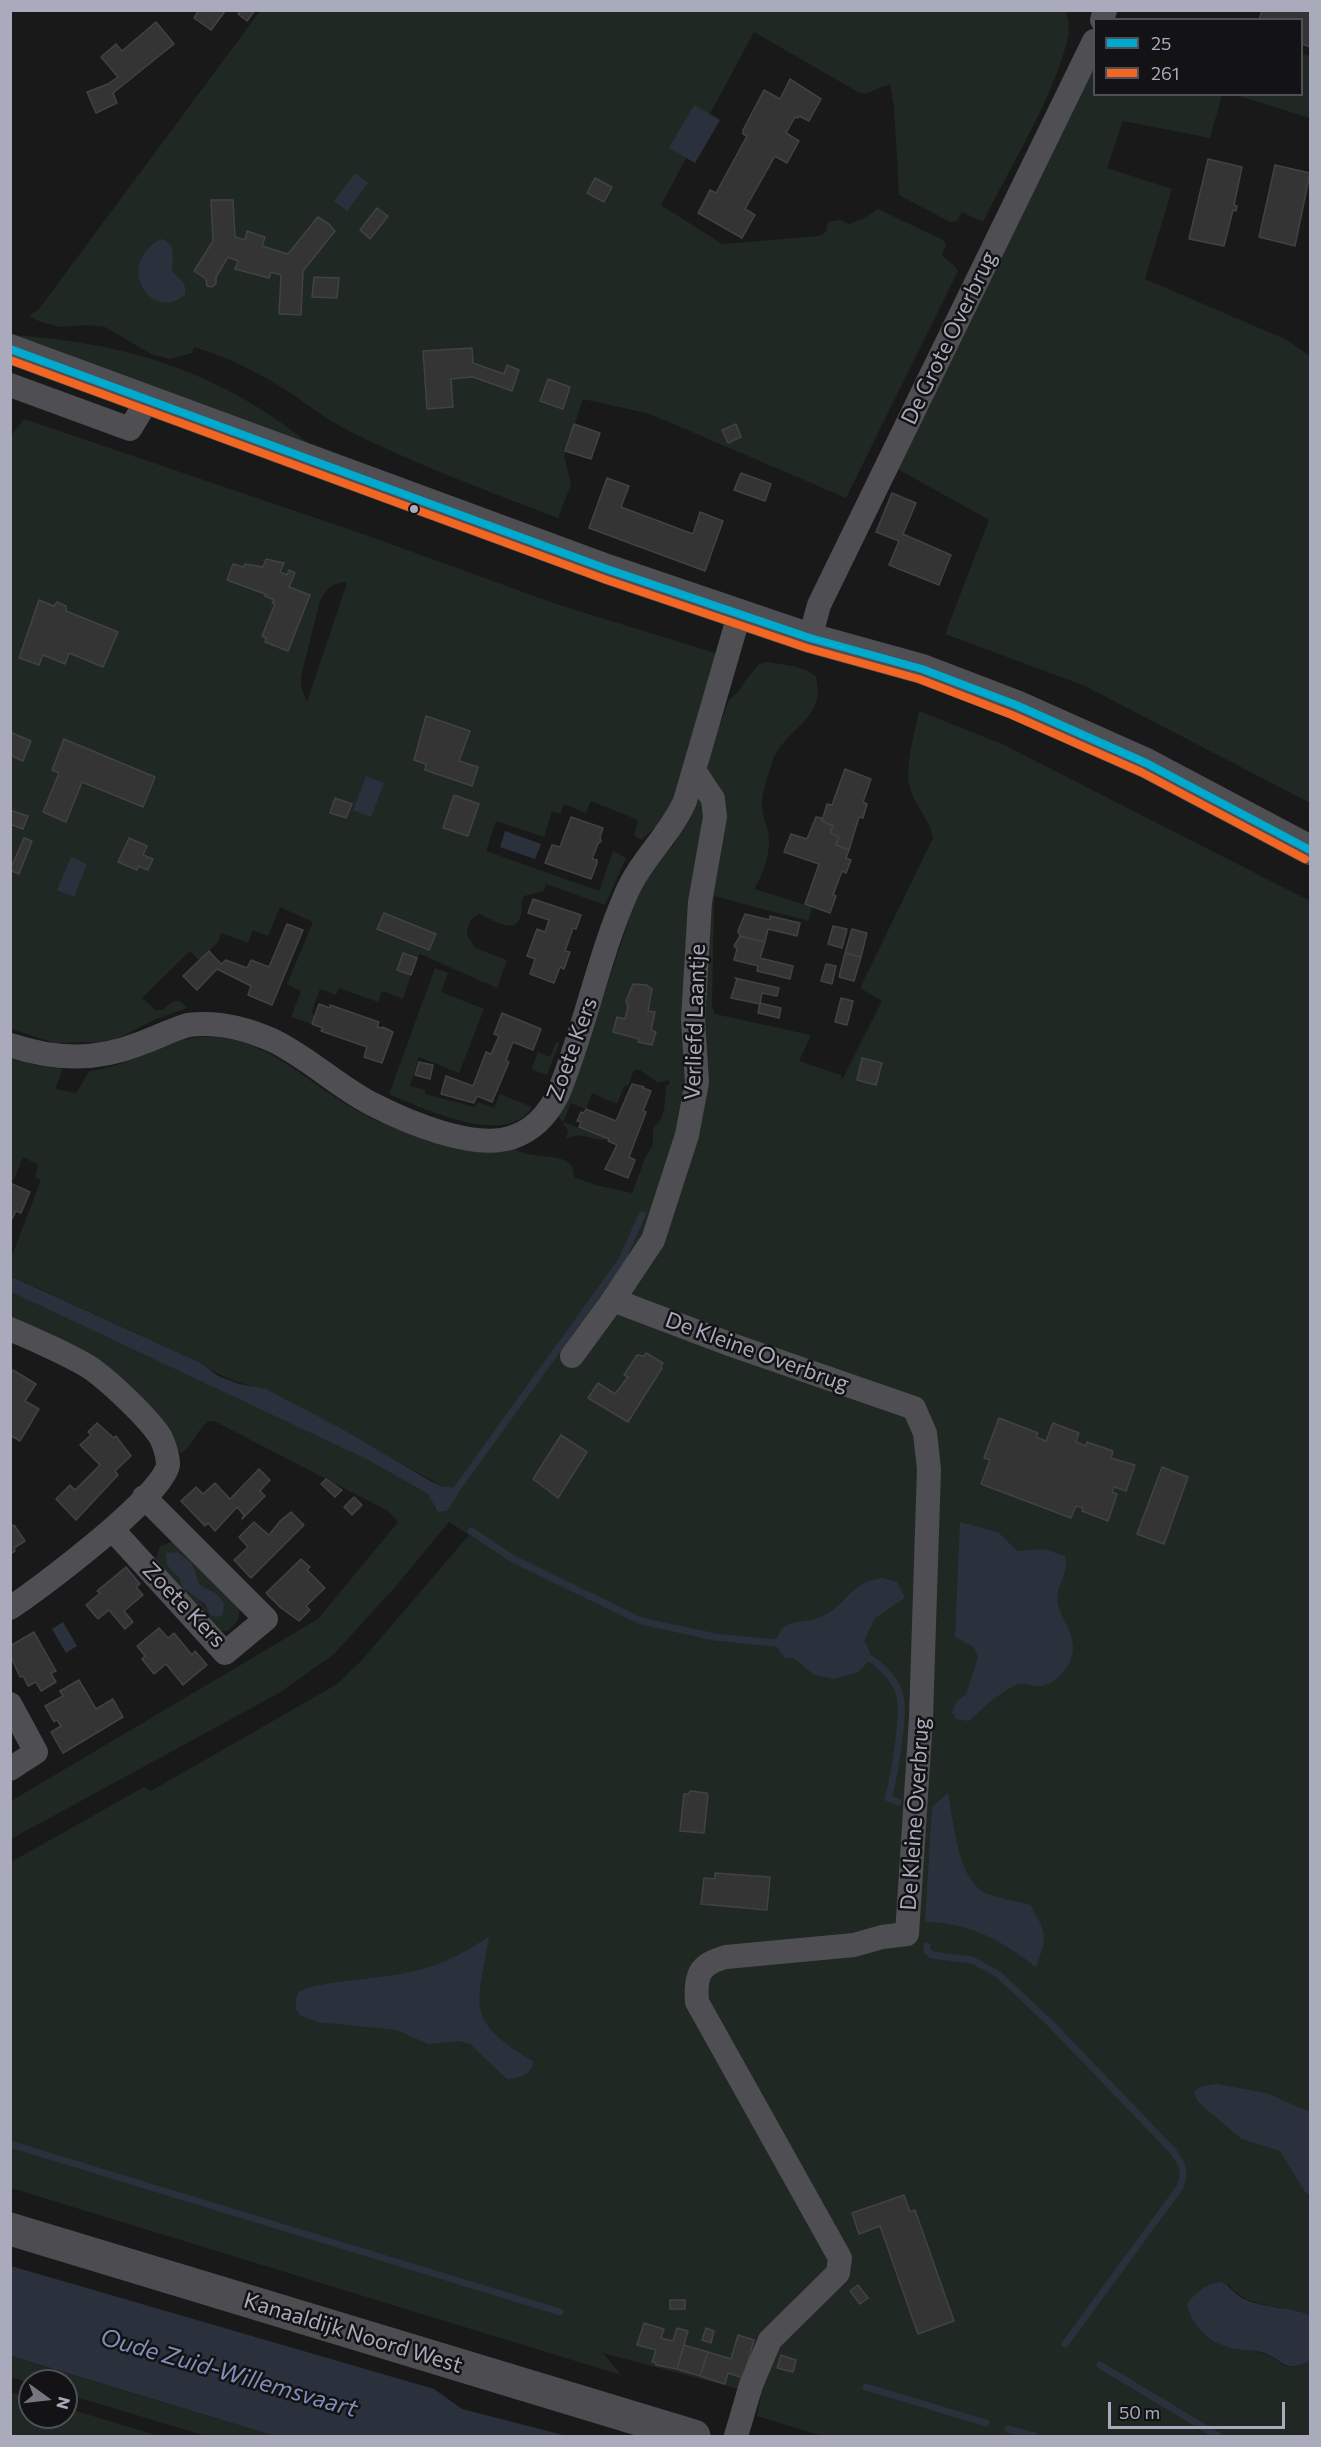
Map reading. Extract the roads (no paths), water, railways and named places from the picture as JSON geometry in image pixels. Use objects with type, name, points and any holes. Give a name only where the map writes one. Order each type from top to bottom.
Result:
[{"type":"main road","name":"Kanaaldijk Noord West","points":[[10,2229],[694,2436]]},
{"type":"street","name":"De Grote Overbrug","points":[[810,638],[819,605],[1093,45]]},
{"type":"street","points":[[10,349],[417,500],[740,615],[810,638],[922,669],[1016,705],[1146,764],[1311,850]]},
{"type":"street","points":[[10,385],[130,429],[148,399]]},
{"type":"street","name":"Zoete Kers","points":[[10,1045],[59,1057],[93,1056],[127,1048],[188,1025],[201,1023],[238,1027],[287,1048],[372,1104],[396,1115],[456,1136],[492,1141],[512,1138],[540,1121],[552,1106],[566,1074],[627,892],[646,859],[679,816],[691,787],[740,615]]},
{"type":"street","name":"Verliefd Laantje","points":[[572,1356],[653,1240],[687,1136],[697,1082],[693,1020],[700,902],[715,817],[713,799],[695,772]]},
{"type":"street","name":"De Kleine Overbrug","points":[[613,1299],[732,1345],[914,1408],[925,1433],[929,1469],[921,1718],[907,1934],[882,1937],[854,1945],[726,1957],[711,1961],[702,1969],[695,1983],[697,2002],[840,2258],[838,2273],[770,2340],[751,2385],[736,2436]]},
{"type":"street","points":[[10,1329],[60,1351],[91,1369],[121,1394],[161,1437],[168,1465],[163,1478],[112,1529],[42,1587],[10,1608]]},
{"type":"street","name":"Zoete Kers","points":[[112,1529],[225,1653],[266,1619],[144,1497]]},
{"type":"street","points":[[10,1704],[36,1752],[10,1769]]},
{"type":"water","points":[[694,105],[720,120],[695,163],[669,148]]},
{"type":"water","points":[[355,173],[368,183],[347,211],[334,201]]},
{"type":"water","points":[[161,239],[170,244],[173,256],[172,271],[185,286],[185,294],[173,302],[161,302],[151,297],[143,288],[139,276],[140,263],[147,250]]},
{"type":"water","points":[[366,776],[384,783],[371,817],[353,810]]},
{"type":"water","points":[[505,831],[541,844],[535,859],[500,847]]},
{"type":"water","points":[[71,857],[87,864],[74,897],[57,890]]},
{"type":"water","points":[[10,1276],[201,1363],[218,1376],[239,1384],[266,1389],[342,1429],[432,1482],[444,1487],[452,1487],[458,1495],[447,1511],[438,1512],[428,1494],[368,1460],[11,1292]]},
{"type":"water","points":[[960,1522],[998,1532],[1017,1551],[1044,1549],[1065,1556],[1065,1568],[1057,1598],[1073,1643],[1070,1662],[1057,1678],[1045,1685],[1019,1684],[1009,1688],[969,1721],[956,1719],[952,1712],[957,1701],[966,1694],[978,1658],[974,1647],[955,1637]]},
{"type":"water","points":[[177,1552],[192,1563],[200,1585],[217,1594],[224,1603],[223,1615],[217,1617],[210,1615],[205,1604],[182,1587],[179,1578],[167,1565],[166,1553]]},
{"type":"water","points":[[882,1578],[897,1582],[905,1598],[875,1618],[864,1641],[871,1659],[858,1672],[835,1679],[814,1675],[794,1658],[785,1658],[774,1643],[785,1627],[821,1617],[862,1584]]},
{"type":"water","points":[[63,1622],[77,1646],[66,1653],[52,1629]]},
{"type":"water","points":[[948,1793],[955,1835],[963,1864],[970,1877],[988,1894],[1030,1905],[1040,1922],[1044,1941],[1036,1967],[998,1941],[971,1929],[957,1925],[925,1922],[932,1807]]},
{"type":"water","points":[[489,1936],[480,2009],[494,2033],[533,2061],[530,2070],[520,2077],[507,2079],[470,2044],[459,2041],[428,2044],[397,2030],[317,2022],[300,2015],[296,2009],[299,1992],[309,1987],[423,1969],[466,1951]]},
{"type":"water","points":[[1217,2084],[1266,2093],[1310,2112],[1310,2196],[1305,2192],[1280,2151],[1242,2139],[1198,2102],[1194,2092],[1199,2087]]},
{"type":"water","name":"Oude Zuid-Willemsvaart","points":[[11,2266],[434,2389],[462,2409],[567,2436],[275,2436],[78,2376],[78,2369],[54,2369],[11,2356]]},
{"type":"water","points":[[1220,2282],[1252,2302],[1310,2315],[1310,2361],[1295,2366],[1286,2365],[1264,2353],[1227,2347],[1204,2334],[1194,2321],[1187,2304],[1201,2290]]},
{"type":"waterway","points":[[451,1497],[622,1260],[642,1215]]},
{"type":"waterway","points":[[471,1531],[513,1559],[641,1621],[715,1637],[774,1643],[783,1641]]},
{"type":"waterway","points":[[864,1655],[884,1670],[899,1692],[900,1728],[888,1798],[898,1802]]},
{"type":"waterway","points":[[927,1946],[927,1951],[932,1955],[972,1960],[998,1974],[1050,2023],[1173,2151],[1181,2164],[1183,2177],[1180,2187],[1065,2344]]},
{"type":"waterway","points":[[10,2144],[560,2312]]},
{"type":"waterway","points":[[1100,2365],[1218,2436]]},
{"type":"waterway","points":[[866,2387],[986,2423]]},
{"type":"waterway","points":[[1008,2429],[1034,2436]]}]
